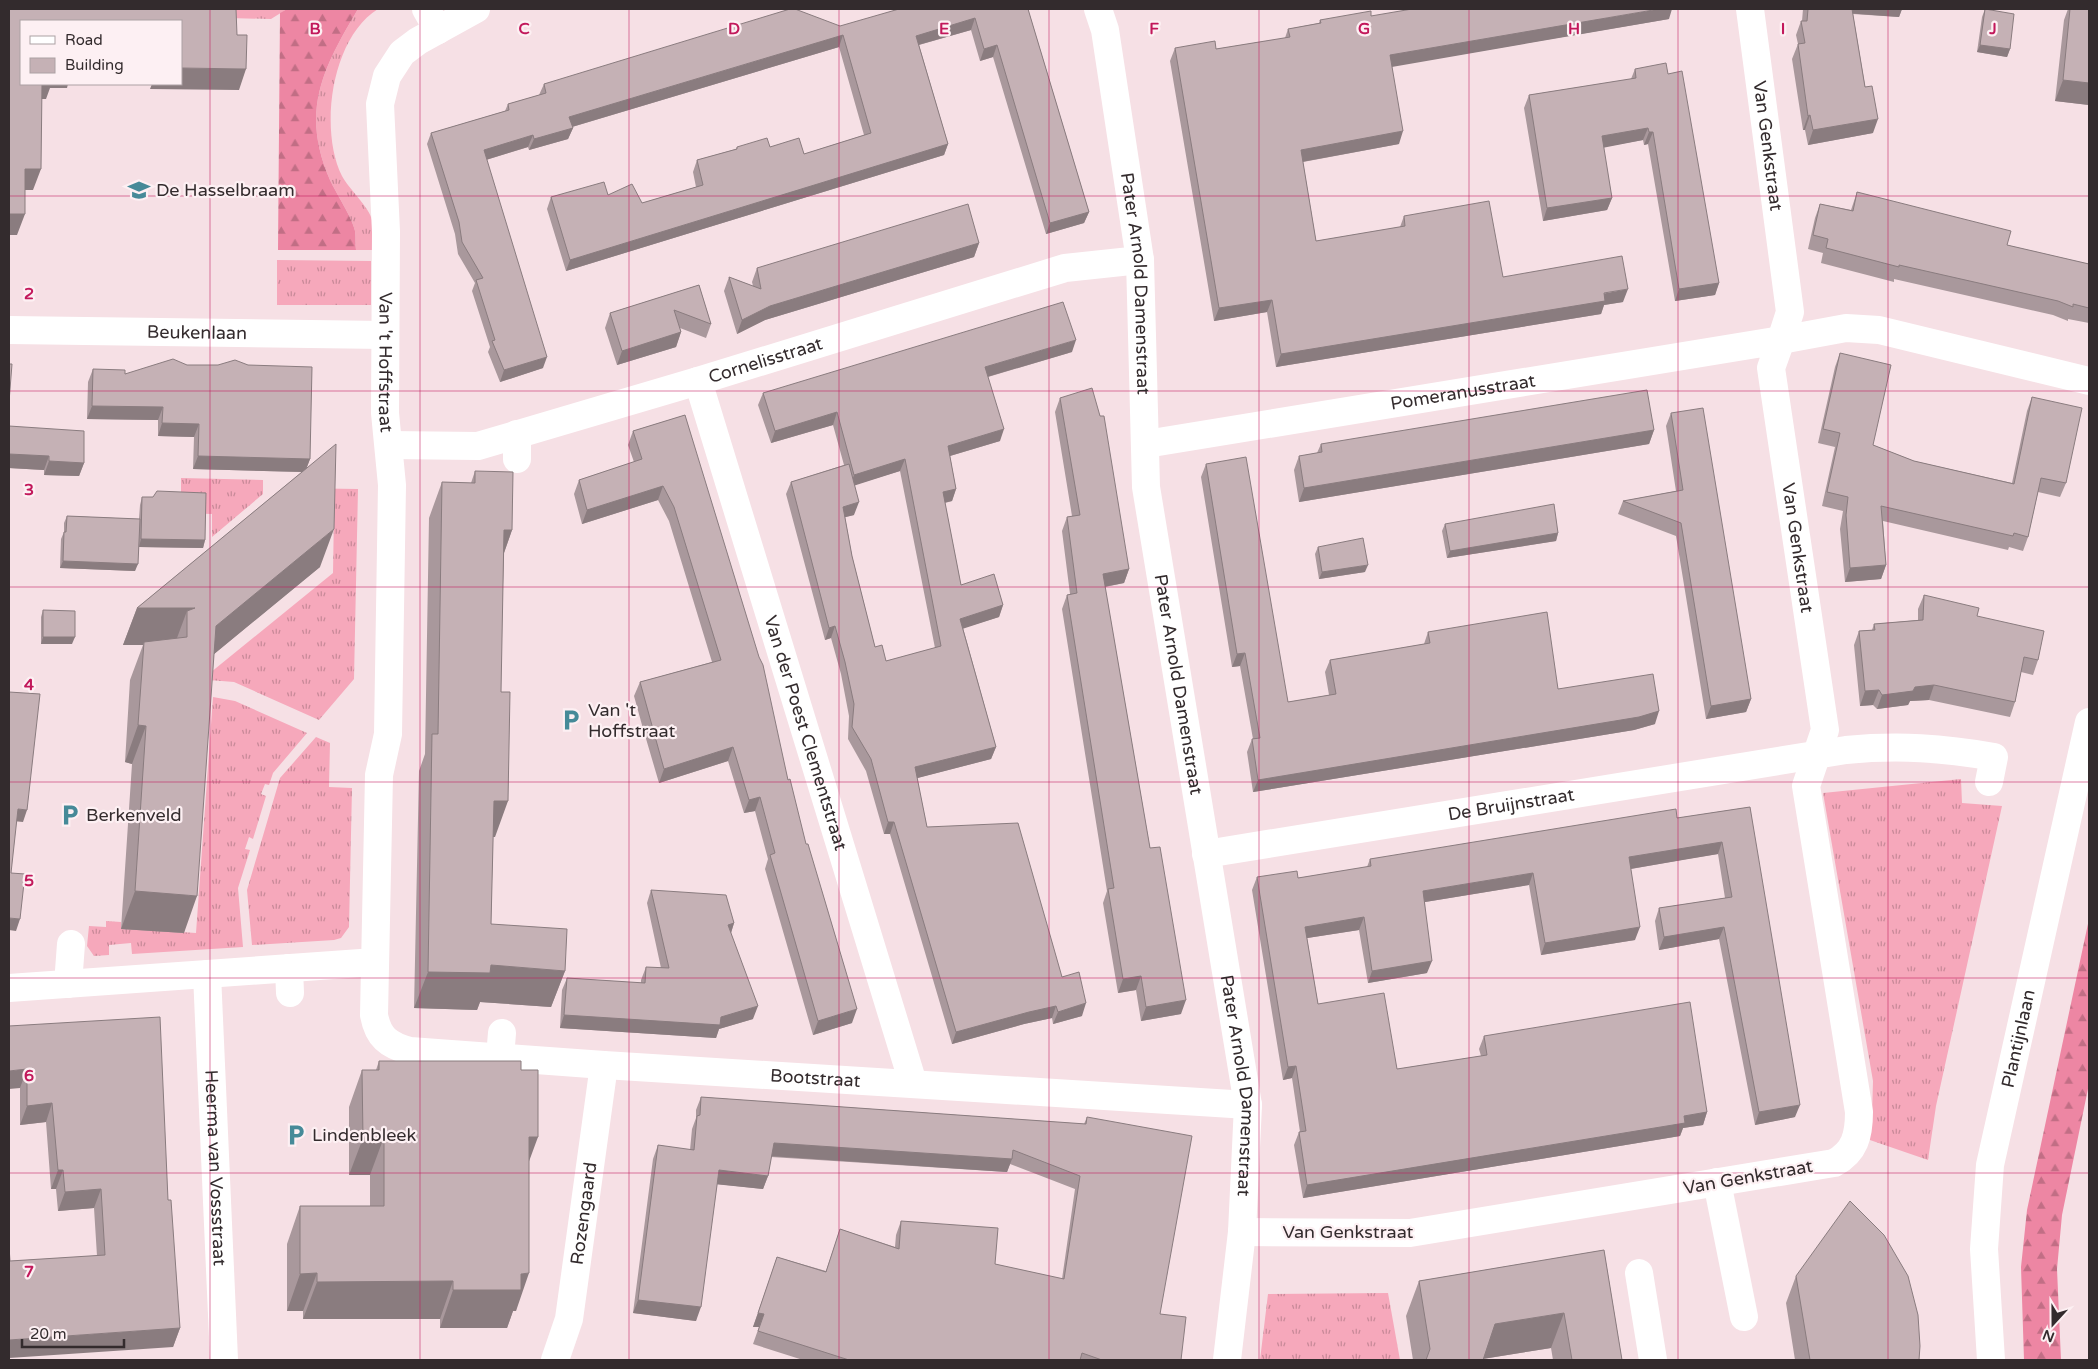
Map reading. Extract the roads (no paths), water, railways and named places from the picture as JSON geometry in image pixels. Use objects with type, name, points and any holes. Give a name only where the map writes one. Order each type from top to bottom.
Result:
[{"type":"street","name":"Van 't Hoffstraat","points":[[385,1040],[376,1028],[374,1015],[379,775],[388,734],[392,485],[385,413],[386,232],[379,114],[381,94],[386,76],[402,53],[432,19],[476,9]]},
{"type":"street","name":"Pater Arnold Damenstraat","points":[[1098,9],[1105,30],[1140,260],[1146,487],[1248,1106],[1242,1232],[1227,1360]]},
{"type":"street","name":"Van Genkstraat","points":[[1242,1232],[1410,1233],[1834,1163],[1844,1158],[1856,1140],[1859,1112],[1806,786],[1825,730],[1771,368],[1790,312],[1750,9]]},
{"type":"street","name":"Cornelisstraat","points":[[389,446],[517,447],[698,381],[1065,268],[1140,260]]},
{"type":"street","points":[[1781,340],[1846,328],[1879,330],[2089,381]]},
{"type":"street","name":"Beukenlaan","points":[[9,330],[385,335]]},
{"type":"street","name":"Pomeranusstraat","points":[[1146,444],[1781,340]]},
{"type":"street","name":"Van der Poest Clementstraat","points":[[698,381],[913,1083]]},
{"type":"street","name":"Plantijnlaan","points":[[1991,1360],[1984,1249],[1990,1165],[2089,722]]},
{"type":"street","points":[[1816,756],[1877,747],[1908,746],[1994,756],[1989,782]]},
{"type":"street","name":"De Bruijnstraat","points":[[1206,854],[1816,756]]},
{"type":"street","points":[[68,984],[70,944]]},
{"type":"street","points":[[9,988],[207,974],[290,981],[375,962]]},
{"type":"street","name":"Heerma van Vossstraat","points":[[207,974],[224,1360]]},
{"type":"street","name":"Bootstraat","points":[[385,1040],[396,1047],[410,1051],[501,1045],[604,1065],[913,1083],[1248,1106]]},
{"type":"street","name":"Rozengaard","points":[[555,1360],[569,1319],[604,1065]]},
{"type":"street","points":[[1717,1182],[1744,1317]]},
{"type":"street","points":[[1639,1273],[1653,1360]]},
{"type":"place","name":"De Hasselbraam","points":[[139,190]]},
{"type":"place","name":"Van 't Hoffstraat","points":[[571,720]]},
{"type":"place","name":"Berkenveld","points":[[70,815]]},
{"type":"place","name":"Lindenbleek","points":[[296,1135]]}]
